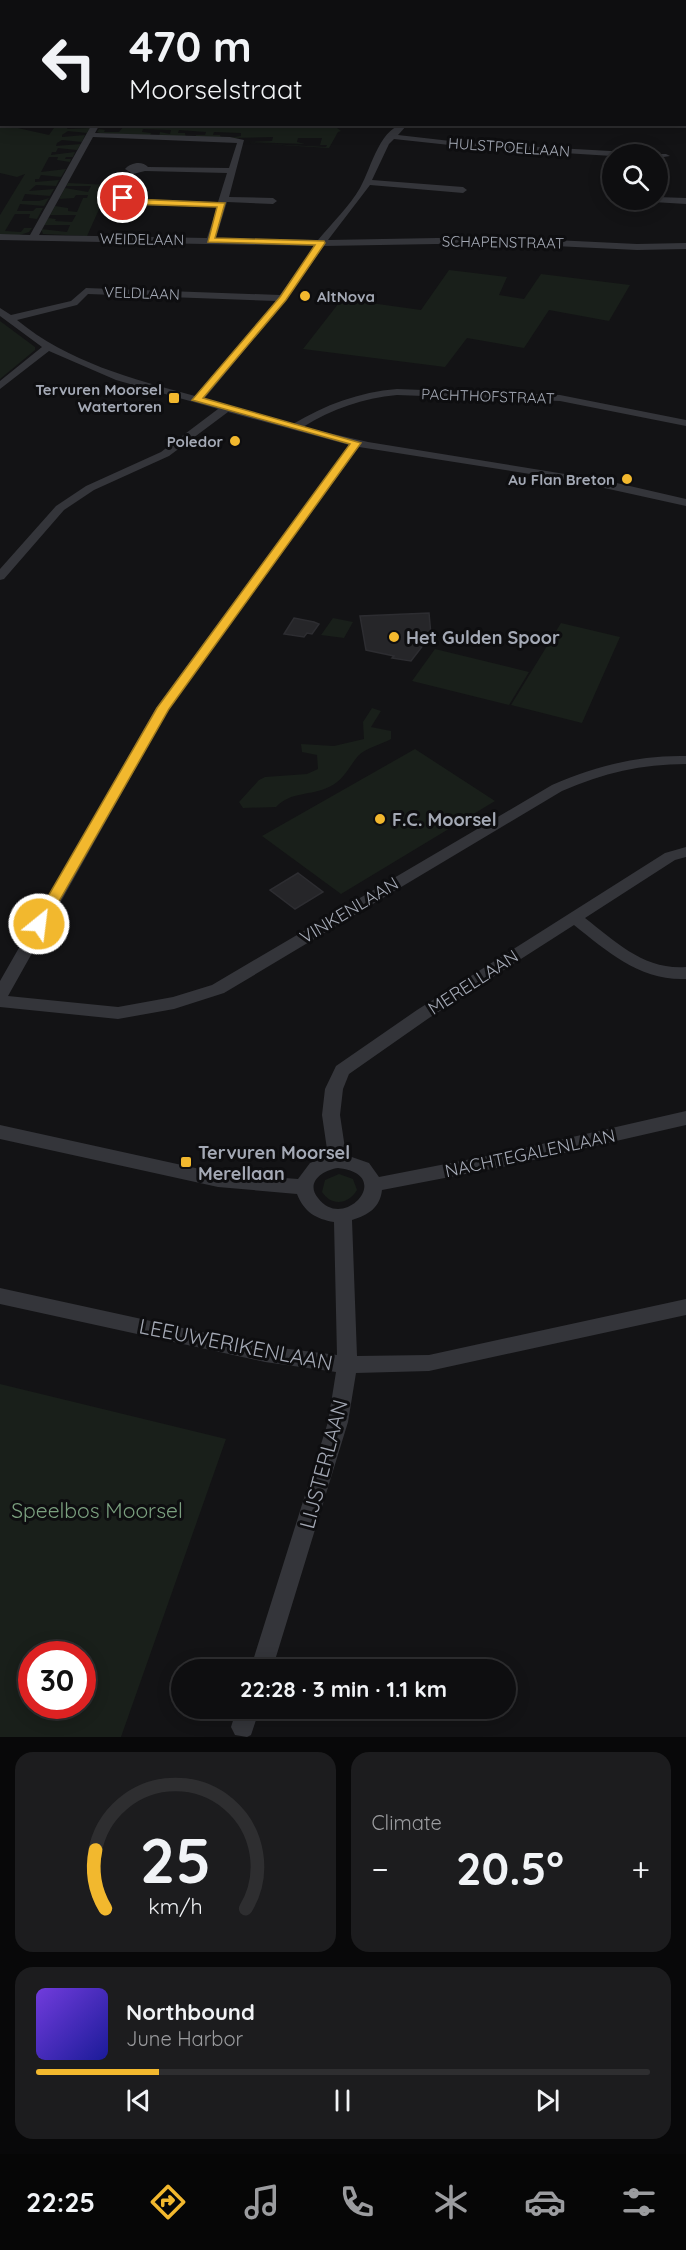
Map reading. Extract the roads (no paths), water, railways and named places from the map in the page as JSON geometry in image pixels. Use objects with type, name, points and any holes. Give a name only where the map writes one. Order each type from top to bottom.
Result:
[{"type":"street","points":[[33,237],[95,126]]},
{"type":"street","points":[[197,400],[283,298],[321,243],[363,190],[390,136],[402,126]]},
{"type":"street","points":[[90,135],[235,140],[242,145],[210,241]]},
{"type":"street","name":"HULSTPOELLAAN","points":[[390,136],[468,145],[602,153]]},
{"type":"street","points":[[145,169],[233,171]]},
{"type":"street","points":[[367,182],[463,190]]},
{"type":"street","points":[[668,200],[686,201]]},
{"type":"street","points":[[130,202],[273,201]]},
{"type":"street","name":"WEIDELAAN","points":[[0,237],[321,243]]},
{"type":"street","name":"SCHAPENSTRAAT","points":[[321,243],[492,240],[637,247],[686,246]]},
{"type":"street","name":"VELDLAAN","points":[[9,319],[74,303],[86,291],[283,298]]},
{"type":"street","points":[[0,311],[47,348],[111,375],[197,400],[356,443],[571,478],[686,503]]},
{"type":"street","points":[[0,386],[47,348]]},
{"type":"street","name":"PACHTHOFSTRAAT","points":[[295,427],[357,398],[375,393],[397,392],[560,398],[686,423]]},
{"type":"street","points":[[0,576],[60,508],[90,488],[143,466],[165,454],[226,408]]},
{"type":"street","points":[[0,995],[163,708],[356,443]]},
{"type":"street","name":"VINKENLAAN","points":[[0,1001],[118,1013],[174,1003],[218,989],[540,796],[572,780],[614,766],[686,760]]},
{"type":"street","name":"MERELLAAN","points":[[338,1161],[331,1115],[334,1089],[342,1070],[374,1046],[670,856],[686,852]]},
{"type":"street","points":[[574,917],[637,964],[653,970],[686,973]]},
{"type":"street","name":"NACHTEGALENLAAN","points":[[374,1185],[502,1160],[686,1118]]},
{"type":"street","points":[[0,1132],[218,1180],[304,1187]]},
{"type":"street","points":[[338,1161],[351,1162],[362,1167],[370,1175],[374,1185],[370,1201],[363,1208],[343,1216],[323,1213],[315,1208],[309,1202],[304,1187],[306,1179],[319,1166],[338,1161]]},
{"type":"street","name":"LIJSTERLAAN","points":[[264,1659],[338,1422],[347,1365],[343,1216]]},
{"type":"street","name":"LEEUWERIKENLAAN","points":[[0,1296],[265,1354],[347,1365],[429,1363],[686,1307]]},
{"type":"place","name":"AltNova","points":[[305,296]]},
{"type":"place","name":"Tervuren Moorsel Watertoren","points":[[174,398]]},
{"type":"place","name":"Poledor","points":[[235,441]]},
{"type":"place","name":"Au Flan Breton","points":[[627,479]]},
{"type":"place","name":"Het Gulden Spoor","points":[[394,637]]},
{"type":"place","name":"F.C. Moorsel","points":[[380,819]]},
{"type":"place","name":"Tervuren Moorsel Merellaan","points":[[186,1162]]},
{"type":"park label","name":"Speelbos Moorsel","points":[[97,1510]]}]
